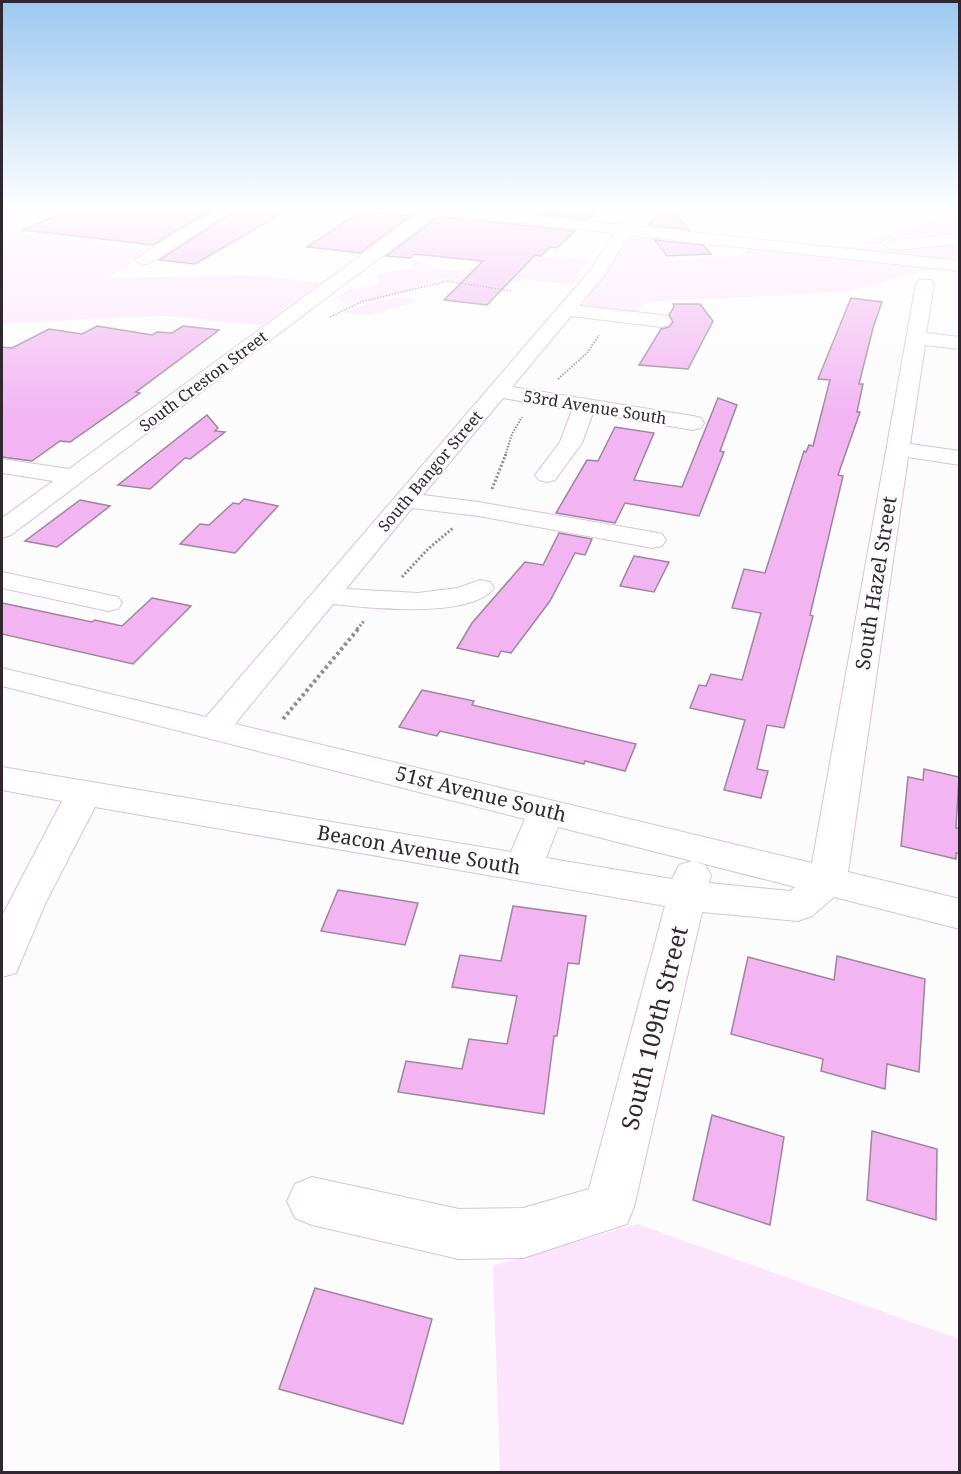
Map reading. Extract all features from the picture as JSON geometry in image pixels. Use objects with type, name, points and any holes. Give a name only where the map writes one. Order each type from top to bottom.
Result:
[{"type":"street","name":"South Creston Street","points":[[2,530],[340,278]]},
{"type":"street","name":"South Bangor Street","points":[[214,728],[593,278]]},
{"type":"street","name":"South Hazel Street","points":[[828,881],[925,284]]},
{"type":"street","points":[[566,310],[662,322]]},
{"type":"street","points":[[916,338],[960,343]]},
{"type":"street","name":"53rd Avenue South","points":[[497,391],[693,423]]},
{"type":"street","points":[[517,517],[571,443],[585,404]]},
{"type":"street","points":[[898,449],[960,458]]},
{"type":"street","points":[[2,466],[73,477]]},
{"type":"street","points":[[405,500],[478,508],[517,517],[653,540]]},
{"type":"street","points":[[2,580],[108,603]]},
{"type":"street","points":[[326,595],[379,602],[419,603],[472,594],[480,588]]},
{"type":"street","name":"51st Avenue South","points":[[2,676],[960,914]]},
{"type":"street","name":"Beacon Avenue South","points":[[2,779],[688,896],[798,906],[828,881]]},
{"type":"street","points":[[2,961],[27,902],[84,793]]},
{"type":"street","points":[[524,868],[546,810]]},
{"type":"street","name":"South 109th Street","points":[[312,1201],[459,1234],[523,1233],[609,1207],[688,896],[698,848]]},
{"type":"path","points":[[326,319],[361,303],[447,281],[511,291]]},
{"type":"shaded area","points":[[2,278],[278,278],[321,283],[262,325],[165,316],[2,323]]},
{"type":"shaded area","points":[[377,278],[578,278],[573,285],[522,279],[518,283],[496,281],[483,285],[448,279],[429,282],[401,293],[346,304],[337,298],[349,289],[370,287],[380,282]]},
{"type":"shaded area","points":[[602,278],[899,278],[846,292],[646,302],[637,316],[581,308]]},
{"type":"shaded area","points":[[406,296],[415,301],[371,315],[342,313],[368,303]]},
{"type":"shaded area","points":[[637,1224],[959,1339],[959,1472],[500,1472],[493,1266]]},
{"type":"building","points":[[466,278],[513,278],[487,305],[444,300]]},
{"type":"building","points":[[851,298],[882,302],[859,384],[863,384],[857,412],[860,412],[838,475],[843,476],[810,615],[813,616],[784,728],[767,725],[757,769],[768,771],[761,798],[724,790],[745,720],[690,708],[699,685],[706,686],[711,674],[742,680],[761,613],[732,608],[744,569],[765,573],[804,451],[806,452],[809,445],[813,446],[830,380],[818,379]]},
{"type":"building","points":[[673,304],[700,304],[713,321],[688,369],[639,365],[661,329],[669,327],[673,322],[669,315],[674,307]]},
{"type":"building","points":[[97,326],[152,335],[157,332],[172,333],[183,326],[219,330],[136,392],[140,393],[70,442],[60,441],[32,461],[2,457],[2,347],[12,348],[49,329],[82,334]]},
{"type":"building","points":[[718,398],[737,405],[720,451],[724,452],[699,516],[625,503],[615,523],[556,513],[587,460],[598,461],[615,427],[654,433],[634,480],[682,487]]},
{"type":"building","points":[[207,415],[218,428],[215,431],[225,432],[190,459],[185,458],[150,489],[118,485]]},
{"type":"building","points":[[244,499],[278,506],[235,553],[180,544],[200,524],[209,525],[233,503],[239,504]]},
{"type":"building","points":[[80,500],[110,506],[57,547],[25,541]]},
{"type":"building","points":[[559,533],[592,539],[585,555],[575,553],[550,601],[511,653],[501,651],[498,657],[457,648],[472,623],[525,562],[543,565]]},
{"type":"building","points":[[634,556],[669,562],[654,592],[620,586]]},
{"type":"building","points":[[152,598],[191,606],[133,664],[2,634],[2,603],[122,626]]},
{"type":"building","points":[[422,690],[474,701],[472,705],[636,744],[625,771],[585,761],[584,764],[440,731],[437,736],[399,727]]},
{"type":"building","points":[[924,769],[959,777],[956,828],[960,828],[960,854],[956,853],[956,859],[901,846],[908,777],[923,780]]},
{"type":"building","points":[[338,890],[418,903],[405,945],[321,931]]},
{"type":"building","points":[[513,906],[586,916],[579,964],[568,963],[557,1036],[554,1036],[544,1114],[398,1092],[406,1061],[462,1069],[469,1039],[507,1044],[517,996],[452,987],[460,955],[501,961]]},
{"type":"building","points":[[837,956],[925,979],[919,1072],[887,1064],[885,1089],[821,1071],[823,1059],[731,1034],[748,957],[834,980]]},
{"type":"building","points":[[712,1115],[784,1137],[770,1225],[693,1200]]},
{"type":"building","points":[[872,1131],[937,1149],[936,1220],[867,1200]]},
{"type":"building","points":[[315,1288],[432,1319],[403,1424],[279,1389]]}]
